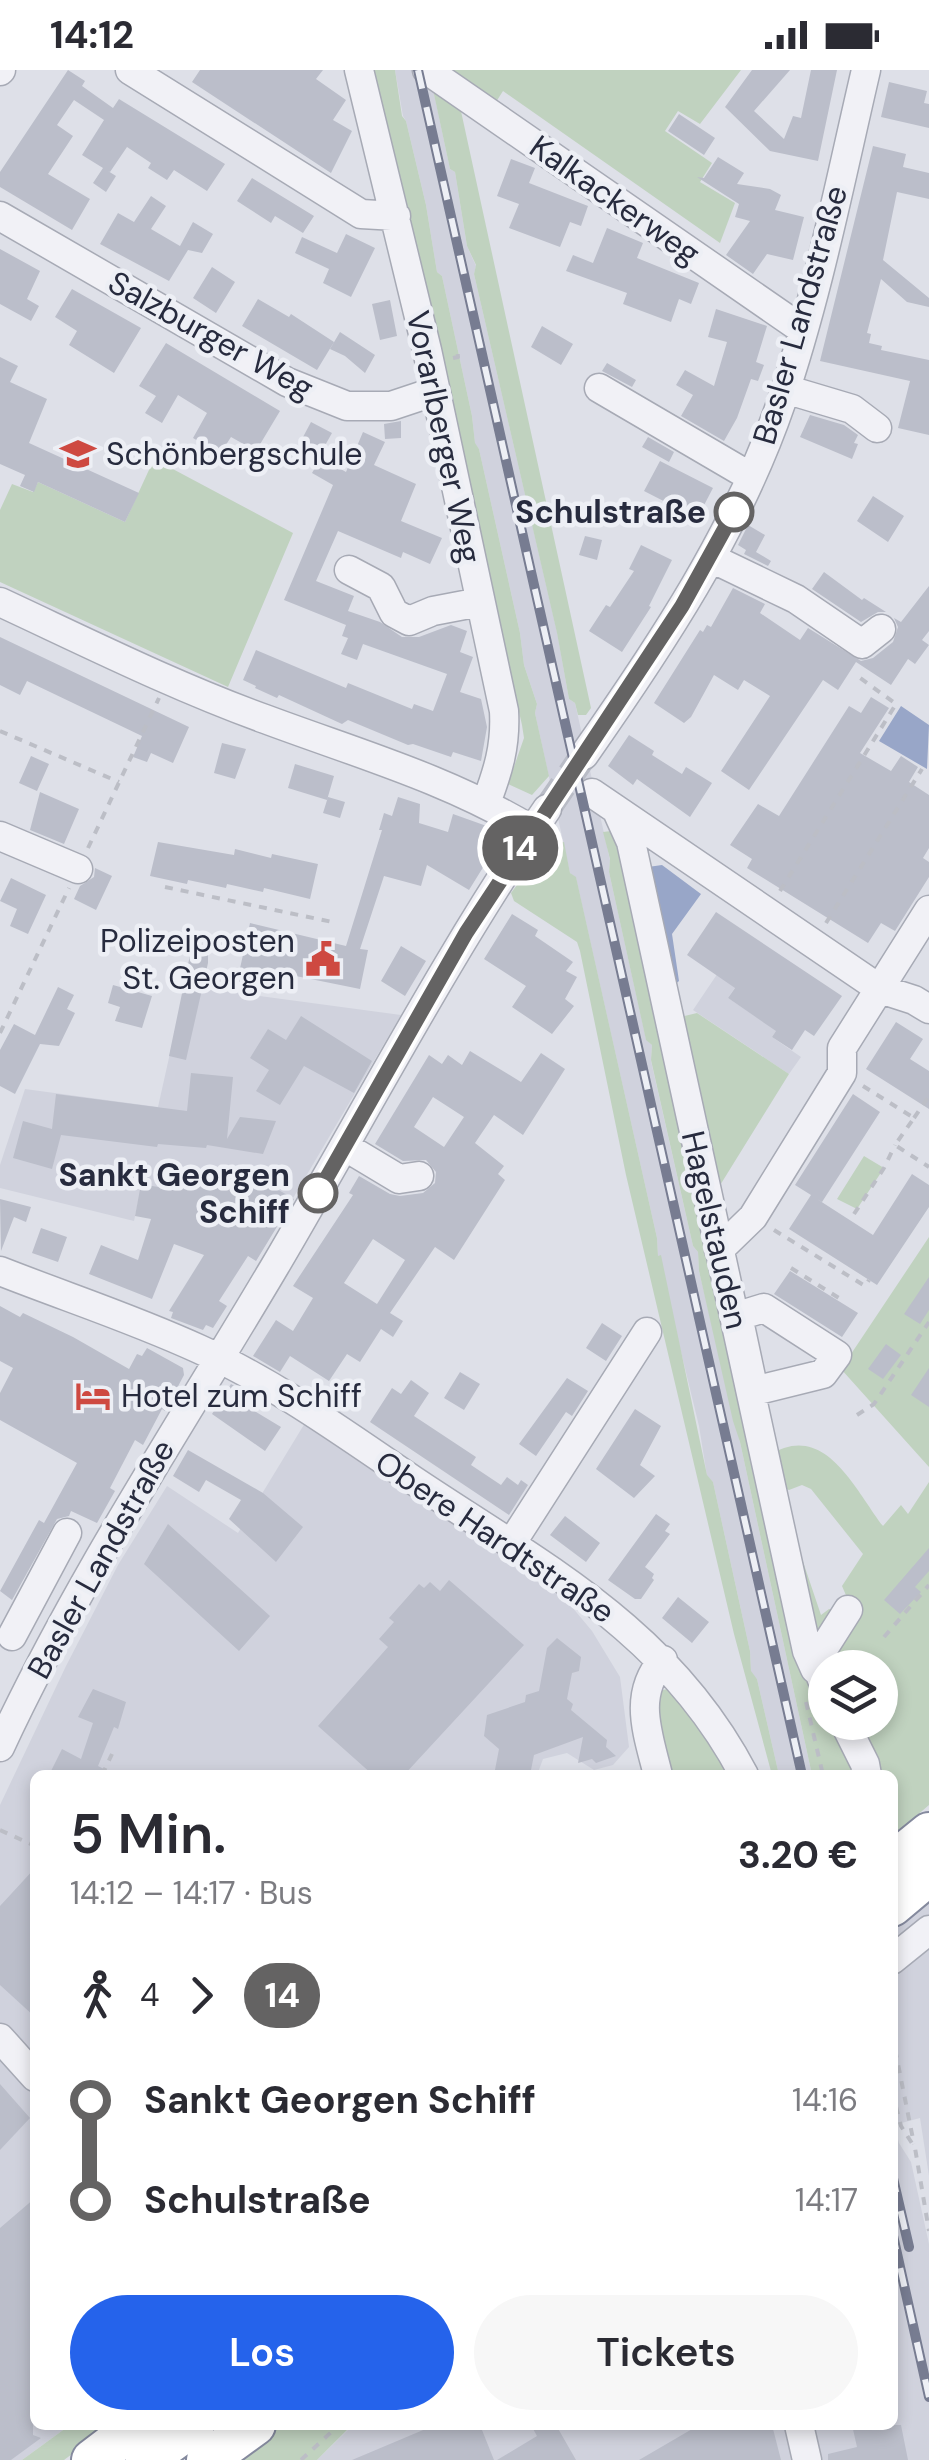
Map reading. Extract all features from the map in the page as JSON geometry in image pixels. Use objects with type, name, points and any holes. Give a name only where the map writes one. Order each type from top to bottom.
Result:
[{"type":"highway","points":[[898,1858],[929,1833]]},
{"type":"highway","points":[[898,1901],[929,1875]]},
{"type":"highway","points":[[92,2460],[131,2430]]},
{"type":"highway","points":[[146,2460],[187,2430]]},
{"type":"highway","points":[[208,2460],[248,2430]]},
{"type":"street","points":[[130,70],[361,214],[396,216]]},
{"type":"street","name":"Vorarlberger Weg","points":[[359,70],[396,216],[504,711],[506,740],[486,804]]},
{"type":"street","name":"Kalkackerweg","points":[[428,70],[450,78],[803,330]]},
{"type":"street","name":"Basler Landstraße","points":[[584,755],[711,558],[748,483],[785,389],[803,330],[866,70]]},
{"type":"street","name":"Salzburger Weg","points":[[0,216],[287,382],[347,406],[391,406],[433,392]]},
{"type":"street","points":[[599,388],[748,483]]},
{"type":"street","points":[[785,389],[852,410],[877,428]]},
{"type":"street","points":[[681,454],[748,483]]},
{"type":"street","points":[[711,558],[796,599],[862,644],[880,629]]},
{"type":"street","points":[[348,570],[381,586],[394,612],[409,621],[433,611],[480,602]]},
{"type":"street","points":[[0,602],[167,680],[440,781],[486,804]]},
{"type":"street","points":[[592,792],[880,989],[914,1000],[929,1010]]},
{"type":"street","name":"Basler Landstraße","points":[[0,1747],[122,1516],[344,1146],[466,933],[539,819],[486,804]]},
{"type":"street","name":"Hagelstauden","points":[[617,811],[630,842],[808,1654]]},
{"type":"street","points":[[0,836],[78,869]]},
{"type":"street","points":[[720,1250],[752,1217],[842,1072],[842,1048],[929,910]]},
{"type":"street","points":[[344,1146],[399,1178],[418,1176]]},
{"type":"street","name":"Obere Hardtstraße","points":[[0,1272],[218,1358],[325,1422],[511,1544],[608,1612],[664,1660],[716,1726],[741,1770]]},
{"type":"street","points":[[511,1544],[646,1332]]},
{"type":"street","points":[[44,1658],[6,1632],[66,1533]]},
{"type":"street","points":[[822,1650],[848,1610]]},
{"type":"street","points":[[657,1770],[644,1695],[650,1675],[664,1660]]},
{"type":"street","points":[[853,1740],[866,1770]]},
{"type":"street","points":[[898,1955],[929,1930]]},
{"type":"street","points":[[0,2038],[30,2071]]},
{"type":"street","points":[[800,2430],[807,2460]]},
{"type":"path","points":[[767,912],[896,704],[856,675]]},
{"type":"path","points":[[0,730],[119,782]]},
{"type":"path","points":[[812,944],[922,769]]},
{"type":"path","points":[[165,887],[337,924]]},
{"type":"path","points":[[842,1072],[914,1118]]},
{"type":"path","points":[[854,1214],[929,1096]]},
{"type":"path","points":[[895,1146],[929,1168]]},
{"type":"path","points":[[752,1217],[864,1286],[869,1280]]},
{"type":"path","points":[[792,1269],[839,1298],[837,1301]]},
{"type":"path","points":[[857,1415],[874,1404],[929,1322]]},
{"type":"path","points":[[884,1637],[929,1585]]},
{"type":"path","points":[[819,1740],[822,1770]]},
{"type":"path","points":[[104,1770],[112,1754]]},
{"type":"path","points":[[0,1830],[30,1844]]},
{"type":"path","points":[[898,2065],[929,2231]]},
{"type":"path","points":[[898,2114],[914,2148]]},
{"type":"path","points":[[301,2460],[334,2430]]},
{"type":"shaded area","points":[[395,70],[429,70],[450,169],[455,172],[467,246],[476,266],[474,274],[569,699],[575,703],[646,1039],[652,1045],[651,1061],[693,1246],[698,1252],[699,1271],[811,1770],[778,1770],[757,1679],[751,1672],[750,1651],[713,1482],[707,1476],[576,878],[570,873],[535,713],[537,704],[524,665],[442,276],[437,272],[426,205]]},
{"type":"shaded area","points":[[728,958],[746,971],[728,998],[756,1017],[795,1003],[772,1037],[801,1057],[789,1074],[693,1010]]},
{"type":"shaded area","points":[[185,986],[401,1015],[256,1261],[232,1219],[138,1202],[134,1221],[0,1188],[0,1165],[25,1089],[158,1107]]},
{"type":"shaded area","points":[[305,1423],[567,1601],[592,1631],[620,1677],[629,1747],[613,1765],[594,1770],[567,1753],[543,1759],[539,1770],[30,1770],[30,2430],[63,2430],[22,2460],[0,2460],[0,1805],[118,1565],[167,1486],[238,1533]]},
{"type":"shaded area","points":[[929,1900],[929,2176],[920,2118],[898,2124],[898,1928]]},
{"type":"shaded area","points":[[898,2139],[911,2162],[929,2244],[929,2460],[317,2460],[348,2430],[898,2430]]},
{"type":"green space","points":[[373,70],[395,70],[524,665],[537,704],[535,713],[549,776],[532,795],[508,784],[524,738],[522,725]]},
{"type":"green space","points":[[450,70],[741,70],[700,124],[678,111],[665,131],[712,163],[700,182],[735,203],[720,243],[503,91],[496,102]]},
{"type":"green space","points":[[432,85],[459,102],[591,708],[586,715],[578,715],[575,703],[569,699],[474,274],[476,265],[467,246],[455,172],[450,169]]},
{"type":"green space","name":"Schönbergschule","points":[[154,459],[293,533],[228,687],[0,582],[0,510],[12,484],[33,492],[38,482],[125,522]]},
{"type":"green space","points":[[619,830],[776,1536],[793,1532],[821,1615],[829,1609],[839,1611],[848,1600],[842,1586],[863,1554],[811,1489],[802,1485],[789,1490],[776,1485],[768,1456],[788,1447],[806,1446],[821,1452],[849,1477],[883,1526],[901,1505],[908,1514],[929,1482],[929,1805],[898,1832],[898,1770],[811,1770],[699,1271],[698,1252],[693,1246],[651,1060],[652,1045],[646,1040],[603,832]]},
{"type":"green space","points":[[564,842],[570,873],[576,877],[707,1475],[713,1482],[751,1671],[757,1679],[778,1770],[771,1770],[734,1634],[626,1175],[580,951],[577,942],[514,901],[511,893],[548,843]]},
{"type":"green space","points":[[697,1013],[789,1074],[714,1195],[676,1018]]},
{"type":"green space","points":[[864,1156],[884,1168],[857,1209],[837,1199]]},
{"type":"green space","points":[[929,1237],[929,1467],[841,1369]]},
{"type":"green space","points":[[656,1692],[674,1692],[729,1770],[665,1770]]},
{"type":"green space","points":[[63,2430],[104,2430],[64,2460],[22,2460]]},
{"type":"green space","points":[[261,2430],[347,2430],[317,2460],[220,2460]]},
{"type":"water","points":[[901,706],[929,725],[927,769],[879,741]]},
{"type":"water","points":[[662,865],[701,894],[672,934],[679,981],[668,990],[648,867]]},
{"type":"building","points":[[68,70],[85,81],[82,86],[113,108],[119,99],[225,164],[207,191],[174,170],[167,180],[127,147],[108,171],[116,176],[106,192],[93,183],[103,168],[82,155],[104,120],[74,100],[57,125],[73,136],[48,174],[90,199],[72,230],[0,187],[0,172]]},
{"type":"building","points":[[200,70],[323,70],[316,79],[346,100],[333,120],[352,131],[331,173],[192,82]]},
{"type":"building","points":[[752,70],[790,70],[754,111],[784,139],[793,116],[801,118],[811,70],[837,70],[818,161],[770,151],[725,107]]},
{"type":"building","points":[[889,82],[927,91],[924,103],[929,104],[929,128],[881,117]]},
{"type":"building","points":[[679,114],[715,138],[704,155],[668,131]]},
{"type":"building","points":[[873,146],[906,154],[903,167],[929,173],[929,199],[897,192],[883,260],[929,298],[929,307],[907,302],[881,279],[867,333],[871,334],[869,343],[882,346],[881,350],[929,360],[929,435],[898,428],[910,381],[820,361]]},
{"type":"building","points":[[718,157],[744,173],[737,184],[770,189],[781,195],[775,210],[804,217],[793,260],[767,254],[753,274],[726,255],[750,221],[735,217],[739,204],[697,177],[704,178]]},
{"type":"building","points":[[511,159],[535,168],[529,183],[588,206],[581,226],[570,222],[560,247],[509,228],[519,204],[497,196]]},
{"type":"building","points":[[252,178],[314,216],[303,233],[275,216],[271,223],[237,201]]},
{"type":"building","points":[[151,196],[166,206],[151,229],[180,246],[193,222],[213,234],[202,253],[188,250],[169,281],[100,244],[118,213],[134,222]]},
{"type":"building","points":[[607,228],[643,243],[637,258],[699,283],[691,304],[679,299],[671,322],[623,304],[627,293],[566,271],[573,255],[593,263]]},
{"type":"building","points":[[346,234],[375,248],[351,297],[323,283],[329,269],[295,253],[302,237],[337,253]]},
{"type":"building","points":[[0,249],[40,271],[27,299],[39,306],[31,321],[0,304]]},
{"type":"building","points":[[212,267],[235,282],[216,313],[193,298]]},
{"type":"building","points":[[72,289],[141,328],[114,373],[69,345],[77,331],[55,317]]},
{"type":"building","points":[[258,299],[289,317],[291,314],[334,342],[317,370],[242,326]]},
{"type":"building","points":[[390,300],[397,336],[380,340],[372,304]]},
{"type":"building","points":[[716,309],[767,326],[756,362],[764,365],[758,381],[751,379],[724,441],[681,416],[693,395],[676,385],[685,370],[714,386],[727,342],[708,337]]},
{"type":"building","points":[[542,326],[573,344],[561,365],[531,347]]},
{"type":"building","points":[[340,332],[375,355],[365,373],[330,349]]},
{"type":"building","points":[[166,343],[280,411],[256,451],[231,437],[220,454],[193,438],[207,413],[178,395],[162,423],[145,413],[156,396],[139,386]]},
{"type":"building","name":"Schönbergschule","points":[[0,357],[18,366],[10,382],[47,399],[29,443],[139,493],[125,522],[38,482],[34,492],[20,486],[25,475],[0,464]]},
{"type":"building","points":[[607,363],[636,380],[632,387],[602,371]]},
{"type":"building","points":[[810,415],[844,425],[858,435],[852,459],[800,437]]},
{"type":"building","points":[[401,421],[401,438],[385,439],[384,424]]},
{"type":"building","points":[[311,422],[332,433],[314,465],[294,454]]},
{"type":"building","points":[[363,432],[385,442],[374,465],[416,484],[401,521],[442,538],[430,564],[403,552],[401,558],[338,531],[316,581],[354,596],[348,611],[380,622],[402,637],[419,637],[451,625],[467,631],[460,652],[473,657],[460,692],[481,699],[487,727],[481,761],[408,745],[348,720],[342,724],[243,680],[256,650],[346,688],[348,683],[412,709],[414,704],[433,711],[447,674],[363,644],[357,660],[341,654],[348,638],[342,636],[346,625],[284,600],[333,485],[312,473],[321,458],[346,472]]},
{"type":"building","points":[[648,437],[674,452],[669,462],[642,447]]},
{"type":"building","points":[[660,461],[713,488],[702,509],[690,503],[685,512],[644,491]]},
{"type":"building","points":[[873,496],[904,516],[888,542],[857,521]]},
{"type":"building","points":[[748,525],[765,535],[756,552],[771,561],[768,566],[744,554],[746,550],[738,545]]},
{"type":"building","points":[[585,536],[602,540],[597,560],[579,555]]},
{"type":"building","points":[[641,545],[672,560],[651,607],[622,652],[589,631],[634,571],[629,569]]},
{"type":"building","points":[[824,572],[886,612],[861,622],[812,589]]},
{"type":"building","points":[[929,586],[929,631],[922,640],[929,645],[915,664],[908,659],[891,685],[856,662],[838,690],[823,680],[749,790],[721,771],[770,696],[744,680],[738,690],[714,675],[684,723],[654,703],[700,630],[711,627],[733,588],[765,604],[760,613],[800,640],[808,628],[861,661],[873,658],[893,642],[898,627],[894,618],[901,622]]},
{"type":"building","points":[[0,637],[189,727],[173,763],[151,753],[147,762],[133,757],[142,736],[27,681],[20,695],[0,685]]},
{"type":"building","points":[[871,697],[889,708],[860,753],[891,771],[901,756],[918,767],[909,782],[929,795],[929,848],[923,858],[929,862],[929,877],[895,931],[881,923],[868,943],[747,868],[752,859],[730,845],[758,804],[779,816],[849,706],[861,713]]},
{"type":"building","points":[[629,735],[682,774],[686,767],[712,783],[690,817],[637,779],[633,785],[608,766]]},
{"type":"building","points":[[222,743],[246,749],[235,779],[214,773]]},
{"type":"building","points":[[31,756],[49,764],[37,791],[19,783]]},
{"type":"building","points":[[295,764],[334,776],[327,800],[288,788]]},
{"type":"building","points":[[40,792],[79,809],[64,844],[30,830]]},
{"type":"building","points":[[328,797],[345,802],[340,818],[323,813]]},
{"type":"building","points":[[398,797],[420,804],[419,823],[448,832],[453,814],[495,829],[487,861],[469,890],[427,865],[421,886],[384,876],[360,949],[368,950],[360,989],[276,972],[272,990],[237,982],[250,923],[346,946],[384,813],[392,816]]},
{"type":"building","points":[[158,842],[234,855],[235,849],[271,858],[272,854],[318,864],[310,899],[264,888],[263,892],[188,880],[187,884],[150,876]]},
{"type":"building","points":[[95,868],[112,876],[96,910],[74,899],[80,886],[94,877]]},
{"type":"building","points":[[11,878],[46,895],[28,934],[10,926],[17,909],[0,901]]},
{"type":"building","points":[[716,912],[842,996],[814,1036],[805,1030],[792,1050],[772,1037],[776,1031],[728,998],[735,988],[687,955]]},
{"type":"building","points":[[512,914],[538,930],[535,936],[573,962],[566,971],[577,977],[565,999],[574,1006],[552,1034],[512,1007],[526,986],[484,959]]},
{"type":"building","points":[[401,946],[426,961],[405,996],[381,981]]},
{"type":"building","points":[[191,950],[208,953],[208,963],[186,1060],[169,1056]]},
{"type":"building","points":[[113,985],[152,996],[142,1028],[115,1021],[120,1007],[108,1003]]},
{"type":"building","points":[[58,987],[74,995],[67,1009],[75,1013],[59,1046],[40,1044],[15,1094],[0,1086],[0,1050],[14,1024],[35,1035]]},
{"type":"building","points":[[301,1016],[372,1061],[354,1093],[304,1066],[280,1105],[256,1091],[269,1070],[250,1058],[268,1029],[286,1040]]},
{"type":"building","points":[[896,1022],[923,1039],[910,1059],[929,1071],[929,1109],[866,1069]]},
{"type":"building","points":[[470,1051],[521,1082],[541,1053],[565,1069],[523,1135],[494,1115],[475,1143],[504,1166],[498,1174],[505,1180],[454,1260],[435,1247],[390,1313],[403,1321],[393,1337],[381,1329],[360,1362],[347,1354],[329,1381],[290,1356],[280,1372],[253,1356],[276,1320],[293,1331],[313,1298],[293,1286],[353,1195],[349,1193],[359,1176],[400,1196],[423,1193],[435,1183],[436,1172],[426,1160],[403,1161],[375,1144],[429,1055],[442,1064],[448,1055],[462,1065]],"holes":[[[433,1097],[464,1117],[444,1147],[414,1127]],[[373,1239],[405,1260],[377,1304],[344,1283]]]},
{"type":"building","points":[[191,1073],[233,1077],[227,1139],[240,1117],[276,1121],[263,1154],[207,1145],[157,1147],[61,1135],[52,1169],[13,1158],[23,1121],[52,1129],[56,1094],[187,1111]]},
{"type":"building","points":[[853,1094],[880,1112],[822,1202],[817,1199],[873,1235],[912,1174],[929,1185],[929,1207],[877,1285],[789,1229],[811,1195],[795,1185]]},
{"type":"building","points":[[170,1169],[270,1185],[294,1199],[256,1261],[248,1256],[219,1301],[227,1306],[213,1328],[206,1325],[203,1330],[171,1318],[173,1312],[169,1311],[204,1255],[174,1244],[152,1299],[89,1274],[101,1245],[138,1260],[151,1219],[135,1216],[141,1184],[158,1187],[160,1178],[168,1179]]},
{"type":"building","points":[[0,1199],[31,1207],[26,1222],[14,1217],[1,1251]]},
{"type":"building","points":[[41,1228],[67,1237],[58,1262],[32,1253]]},
{"type":"building","points":[[790,1271],[858,1313],[842,1337],[774,1294]]},
{"type":"building","points":[[929,1277],[929,1310],[920,1324],[904,1314]]},
{"type":"building","points":[[0,1306],[73,1337],[129,1369],[137,1354],[142,1356],[147,1348],[183,1368],[184,1375],[143,1445],[135,1440],[110,1488],[115,1491],[97,1523],[71,1511],[69,1516],[57,1519],[12,1600],[0,1591],[39,1520],[44,1523],[77,1463],[0,1420],[0,1393],[13,1368],[0,1361]]},
{"type":"building","points":[[602,1323],[622,1336],[606,1361],[586,1348]]},
{"type":"building","points":[[886,1344],[901,1355],[883,1379],[868,1369]]},
{"type":"building","points":[[929,1368],[929,1407],[911,1395]]},
{"type":"building","points":[[460,1372],[480,1384],[464,1410],[444,1398]]},
{"type":"building","points":[[567,1378],[588,1391],[572,1416],[566,1412],[536,1456],[519,1444]]},
{"type":"building","points":[[411,1380],[429,1393],[414,1416],[476,1457],[471,1465],[501,1485],[507,1477],[518,1485],[521,1480],[528,1485],[509,1515],[370,1422],[392,1388],[401,1394]]},
{"type":"building","points":[[231,1384],[257,1399],[251,1409],[281,1427],[265,1451],[212,1414]]},
{"type":"building","points":[[635,1409],[661,1426],[640,1465],[655,1476],[634,1498],[596,1469]]},
{"type":"building","points":[[188,1450],[263,1493],[303,1527],[276,1562],[229,1519],[241,1500],[206,1480],[199,1492],[173,1476]]},
{"type":"building","points":[[656,1514],[670,1524],[665,1531],[670,1534],[645,1567],[654,1574],[654,1580],[641,1599],[635,1599],[608,1580]]},
{"type":"building","points":[[565,1516],[600,1543],[586,1562],[550,1535]]},
{"type":"building","points":[[168,1524],[270,1616],[239,1651],[144,1564]]},
{"type":"building","points":[[929,1548],[929,1571],[915,1587],[921,1592],[900,1614],[884,1600]]},
{"type":"building","points":[[449,1580],[524,1645],[409,1770],[367,1770],[318,1726],[388,1647],[379,1639],[394,1622],[389,1618],[419,1584],[424,1588],[430,1582],[440,1591]]},
{"type":"building","points":[[678,1597],[709,1622],[692,1643],[662,1618]]},
{"type":"building","points":[[557,1638],[581,1657],[579,1671],[572,1673],[567,1699],[573,1704],[571,1710],[607,1740],[606,1747],[616,1756],[596,1763],[592,1759],[578,1763],[583,1737],[534,1755],[531,1770],[495,1770],[499,1749],[484,1736],[487,1715],[525,1702],[526,1695],[539,1691],[547,1648]]},
{"type":"building","points":[[93,1689],[126,1702],[118,1729],[114,1727],[98,1766],[106,1770],[52,1770],[62,1749],[81,1759],[93,1723],[78,1717]]},
{"type":"building","points":[[30,1873],[30,2012],[0,1985],[0,1906]]},
{"type":"building","points":[[0,2084],[30,2118],[0,2150]]},
{"type":"building","points":[[30,2202],[30,2430],[41,2438],[11,2460],[0,2460],[0,2228]]},
{"type":"building","points":[[901,2425],[908,2460],[828,2460],[828,2454],[857,2447],[853,2430],[898,2430]]},
{"type":"building","points":[[423,2430],[482,2430],[494,2460],[352,2460]]},
{"type":"building","points":[[534,2430],[559,2430],[576,2460],[497,2460],[537,2436]]},
{"type":"building","points":[[690,2430],[773,2430],[781,2460],[639,2460]]},
{"type":"tunnel","points":[[547,809],[584,755]]},
{"type":"railway","points":[[418,70],[801,1770]]},
{"type":"railway","points":[[898,2200],[909,2247]]},
{"type":"railway","points":[[898,2258],[929,2397]]},
{"type":"bus line","name":"14","points":[[318,1193],[466,933],[682,606],[734,512]]},
{"type":"place","name":"Schönbergschule","points":[[78,454]]},
{"type":"place","name":"Schulstraße","points":[[734,512]]},
{"type":"place","name":"Polizeiposten St. Georgen","points":[[323,959]]},
{"type":"place","name":"Sankt Georgen Schiff","points":[[318,1193]]},
{"type":"place","name":"Hotel zum Schiff","points":[[93,1396]]}]
